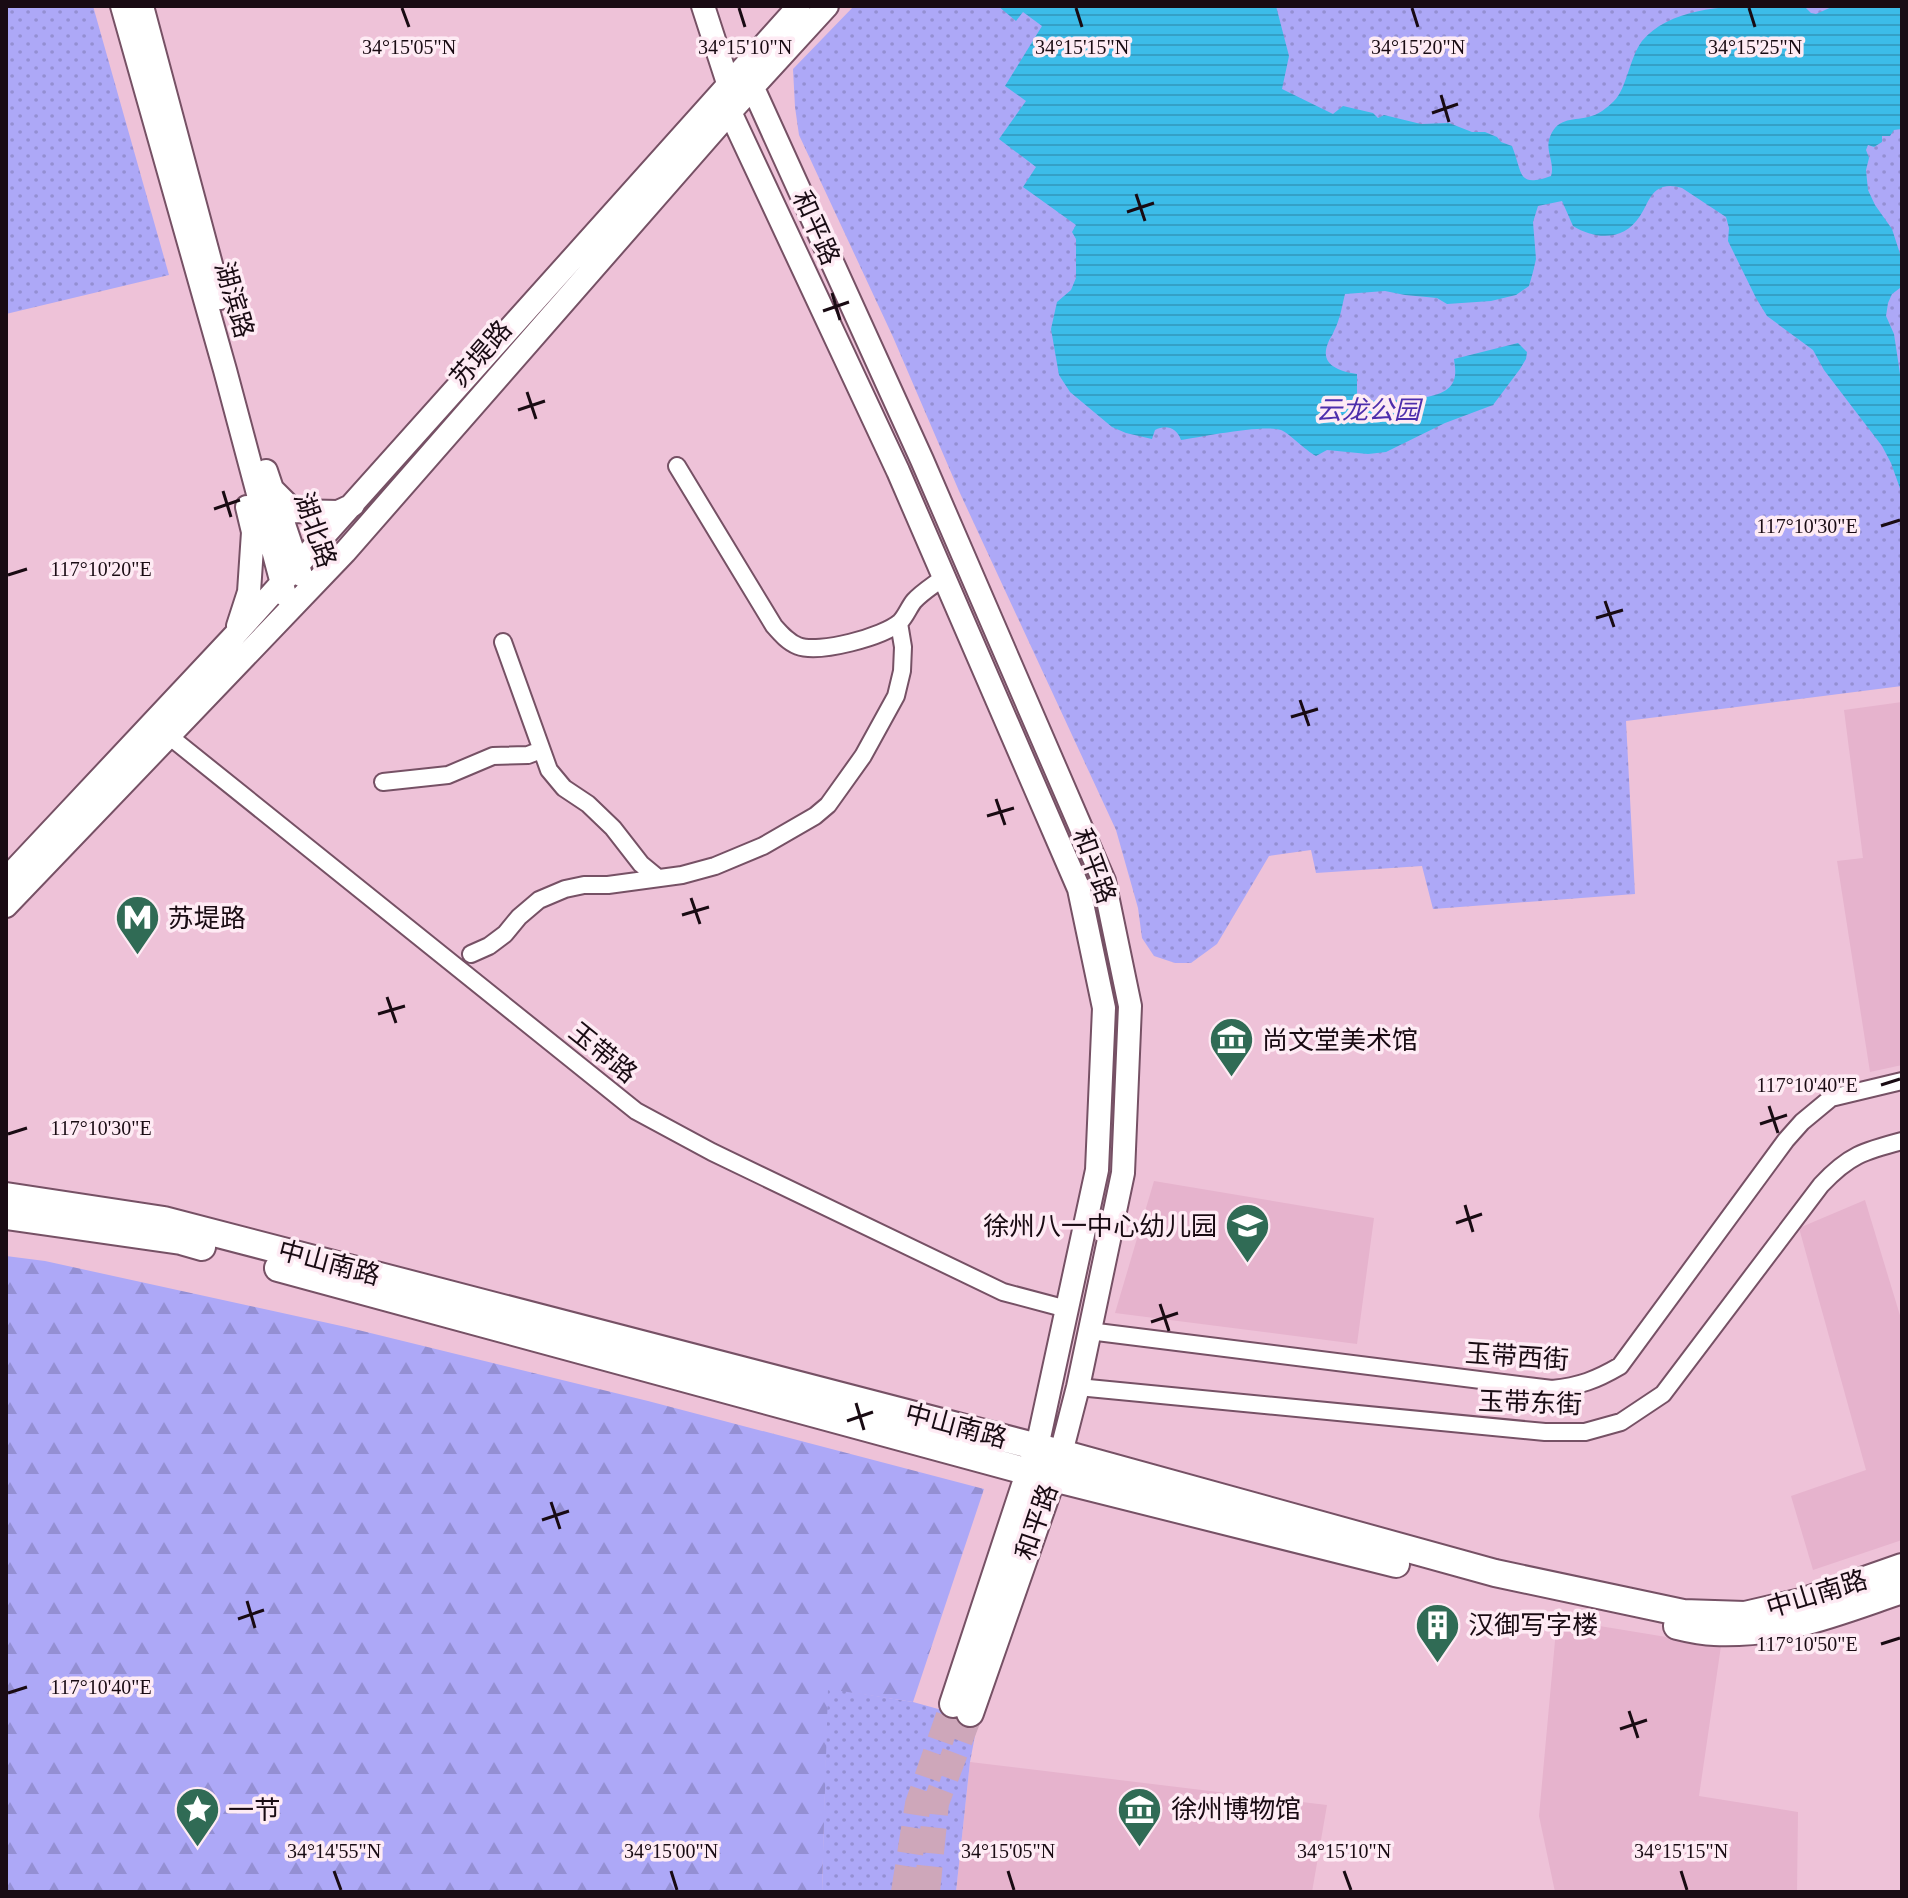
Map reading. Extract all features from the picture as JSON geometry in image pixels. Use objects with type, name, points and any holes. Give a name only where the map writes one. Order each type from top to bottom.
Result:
[{"type":"main road","name":"湖滨路","points":[[122,6],[290,609]]},
{"type":"main road","name":"湖滨路","points":[[142,6],[271,487]]},
{"type":"main road","name":"和平路","points":[[703,6],[728,83],[730,112],[898,471],[1079,889],[1104,1008],[1097,1170],[1067,1309],[1049,1450]]},
{"type":"main road","name":"苏堤路","points":[[157,737],[235,635],[799,6]]},
{"type":"main road","name":"苏堤路","points":[[6,879],[290,609],[345,552],[730,112],[827,6]]},
{"type":"main road","points":[[728,83],[753,88]]},
{"type":"main road","name":"和平路","points":[[753,88],[928,475],[1104,881],[1130,1006],[1123,1173],[1078,1387],[1049,1450],[962,1709]]},
{"type":"main road","points":[[235,635],[249,592],[253,532],[238,470],[237,419]]},
{"type":"main road","points":[[271,487],[294,511],[338,512],[353,505]]},
{"type":"main road","name":"湖北路","points":[[271,487],[307,591]]},
{"type":"main road","name":"苏堤路","points":[[6,906],[127,765]]},
{"type":"main road","name":"中山南路","points":[[6,1196],[164,1220],[1049,1450],[1495,1573],[1683,1613],[1745,1615],[1805,1601],[1902,1567]]},
{"type":"main road","name":"中山南路","points":[[6,1216],[181,1241],[1041,1475],[1492,1588],[1642,1620],[1711,1633],[1760,1632],[1808,1622],[1902,1590]]},
{"type":"street","points":[[677,466],[774,626],[794,645],[807,648],[840,645],[875,634],[899,623],[915,599],[944,577]]},
{"type":"street","points":[[471,954],[505,934],[539,900],[565,889],[682,875],[715,866],[763,846],[815,816],[828,805],[863,756],[896,696],[902,671],[903,647],[899,623]]},
{"type":"street","points":[[503,642],[549,770],[564,788],[588,804],[613,828],[641,864],[658,878]]},
{"type":"street","name":"玉带路","points":[[157,737],[636,1111],[712,1152],[1003,1292],[1067,1309]]},
{"type":"street","points":[[383,782],[448,775],[493,756],[528,755],[541,750]]},
{"type":"street","name":"玉带西街","points":[[1089,1331],[1552,1389],[1574,1387],[1598,1379],[1620,1366],[1802,1122],[1831,1098],[1902,1081]]},
{"type":"street","name":"玉带东街","points":[[1078,1387],[1545,1432],[1585,1432],[1621,1422],[1663,1394],[1821,1185],[1839,1166],[1866,1151],[1902,1141]]},
{"type":"shaded area","points":[[1902,702],[1902,1065],[1870,1072],[1837,861],[1863,858],[1844,710]]},
{"type":"shaded area","name":"徐州八一中心幼儿园","points":[[1154,1181],[1374,1218],[1357,1344],[1115,1313]]},
{"type":"shaded area","points":[[1865,1200],[1902,1322],[1902,1540],[1813,1570],[1791,1496],[1866,1470],[1799,1228]]},
{"type":"shaded area","points":[[1557,1619],[1721,1646],[1699,1796],[1798,1812],[1797,1892],[1555,1892],[1539,1816]]},
{"type":"shaded area","name":"徐州博物馆","points":[[970,1762],[1327,1805],[1312,1892],[956,1892]]},
{"type":"green space","points":[[6,6],[93,6],[169,275],[6,314]]},
{"type":"green space","name":"云龙公园","points":[[854,6],[1902,6],[1902,686],[1626,721],[1635,894],[1433,909],[1422,866],[1316,873],[1311,850],[1269,856],[1217,944],[1191,963],[1175,963],[1154,956],[1142,938],[1138,908],[1116,830],[799,135],[793,69]]},
{"type":"green space","points":[[6,1256],[45,1261],[346,1327],[648,1401],[984,1489],[913,1702],[828,1689],[822,1892],[6,1892]]},
{"type":"green space","points":[[827,1688],[913,1702],[978,1720],[970,1762],[956,1892],[822,1892]]},
{"type":"water","name":"云龙公园","points":[[998,6],[1276,6],[1289,56],[1282,89],[1333,114],[1343,106],[1373,113],[1378,118],[1384,115],[1421,124],[1449,123],[1472,132],[1485,132],[1512,146],[1520,171],[1532,180],[1551,176],[1548,144],[1556,127],[1565,121],[1595,115],[1611,104],[1622,89],[1642,41],[1675,18],[1740,6],[1804,6],[1816,14],[1834,6],[1902,6],[1902,129],[1894,130],[1890,136],[1882,136],[1882,142],[1874,147],[1868,145],[1866,170],[1868,190],[1892,229],[1902,260],[1902,283],[1892,294],[1886,316],[1894,334],[1902,387],[1902,494],[1882,446],[1824,370],[1813,350],[1767,316],[1728,241],[1726,217],[1682,188],[1672,186],[1655,192],[1640,216],[1626,230],[1609,236],[1591,234],[1573,226],[1562,201],[1538,206],[1533,222],[1536,259],[1533,272],[1529,286],[1516,295],[1491,301],[1447,304],[1437,298],[1385,291],[1345,294],[1326,357],[1332,366],[1357,374],[1357,401],[1408,400],[1435,395],[1452,384],[1454,359],[1518,343],[1527,352],[1520,369],[1493,405],[1445,423],[1386,452],[1368,454],[1327,450],[1316,456],[1281,430],[1273,429],[1181,440],[1174,430],[1167,427],[1155,430],[1152,439],[1112,427],[1070,392],[1059,375],[1051,329],[1057,302],[1071,290],[1076,278],[1076,239],[1072,232],[1076,225],[1023,187],[1036,167],[999,139],[1026,101],[1005,86],[1042,26],[1023,12],[1016,21]]},
{"type":"tunnel","points":[[904,1892],[918,1804],[953,1704]]},
{"type":"tunnel","points":[[927,1892],[936,1803],[970,1713]]},
{"type":"place","name":"苏堤路","points":[[137,957]]},
{"type":"place","name":"尚文堂美术馆","points":[[1231,1079]]},
{"type":"place","name":"徐州八一中心幼儿园","points":[[1248,1265]]},
{"type":"place","name":"汉御写字楼","points":[[1437,1664]]},
{"type":"place","name":"徐州博物馆","points":[[1140,1848]]},
{"type":"place","name":"一节","points":[[197,1849]]}]
